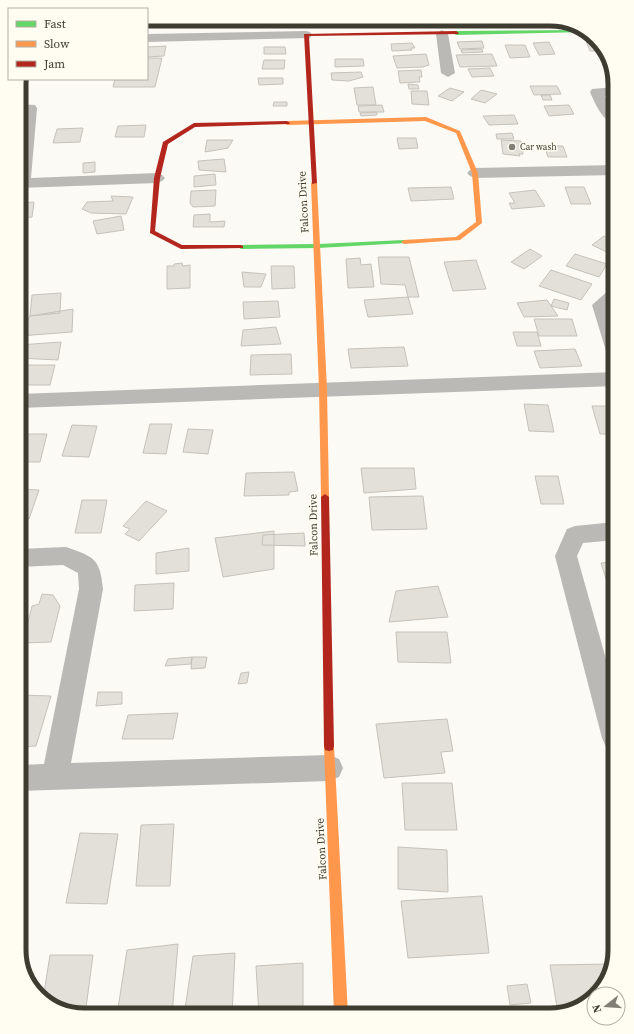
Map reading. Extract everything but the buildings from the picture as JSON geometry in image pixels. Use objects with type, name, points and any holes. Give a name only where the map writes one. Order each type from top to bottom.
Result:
[{"type":"street","points":[[148,38],[574,31]]},
{"type":"street","points":[[442,34],[448,73]]},
{"type":"street","name":"Falcon Drive","points":[[306,35],[318,246],[323,389],[329,768],[341,1008]]},
{"type":"street","points":[[608,91],[597,92],[603,106],[608,112]]},
{"type":"street","points":[[26,108],[30,108],[26,141]]},
{"type":"street","points":[[426,120],[458,132],[475,173],[479,223],[458,239],[318,246],[182,247],[152,232],[156,178],[165,143],[194,125],[311,121],[426,120]]},
{"type":"street","points":[[475,173],[608,170]]},
{"type":"street","points":[[26,183],[156,178]]},
{"type":"street","points":[[608,300],[601,305],[608,328]]},
{"type":"street","points":[[26,401],[608,379]]},
{"type":"street","points":[[608,532],[575,535],[566,556],[608,712]]},
{"type":"street","points":[[26,558],[66,556],[89,568],[91,589],[55,777]]},
{"type":"street","points":[[26,778],[329,768]]},
{"type":"traffic: fast","points":[[456,33],[574,31]]},
{"type":"traffic: fast","points":[[241,247],[318,246],[404,242]]},
{"type":"traffic: slow","points":[[404,242],[458,239],[479,223],[475,173],[458,132],[426,119]]},
{"type":"traffic: slow","points":[[287,123],[426,119]]},
{"type":"traffic: slow","points":[[314,183],[323,389],[325,497]]},
{"type":"traffic: slow","points":[[329,746],[341,1008]]},
{"type":"traffic: jam","points":[[314,183],[306,35],[456,33]]},
{"type":"traffic: jam","points":[[241,247],[181,247],[152,232],[157,178],[165,143],[194,125],[287,123]]},
{"type":"traffic: jam","points":[[325,497],[329,746]]},
{"type":"place","name":"Car wash","points":[[512,147]]}]
